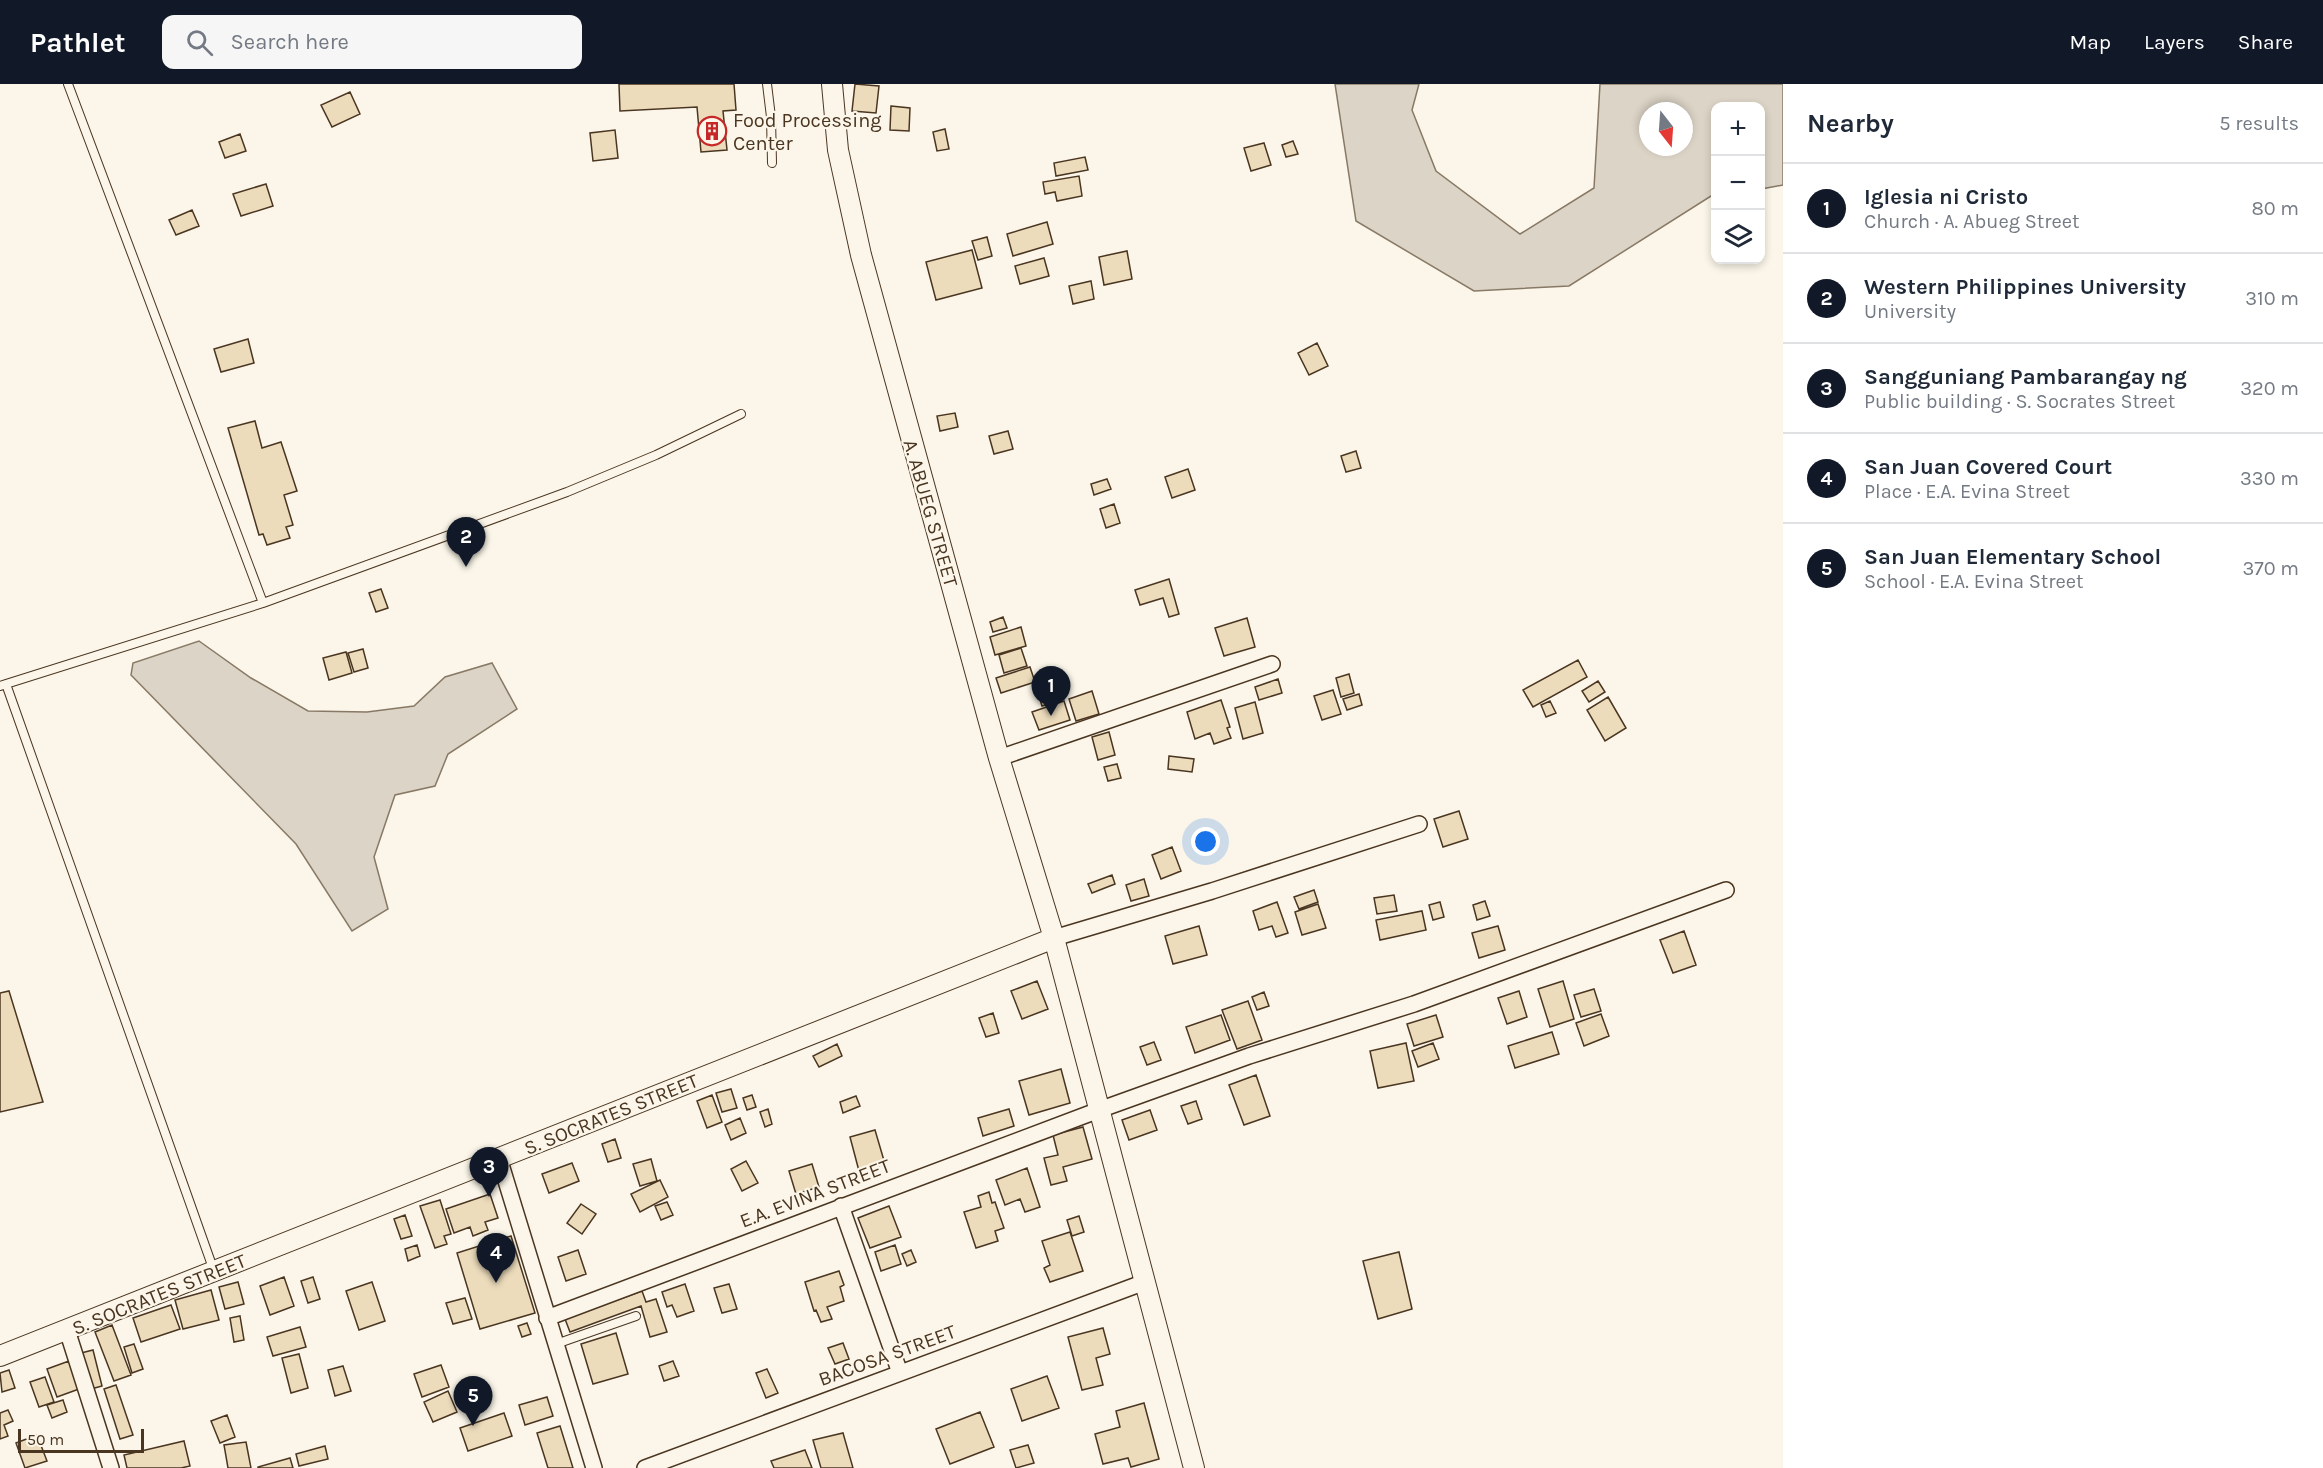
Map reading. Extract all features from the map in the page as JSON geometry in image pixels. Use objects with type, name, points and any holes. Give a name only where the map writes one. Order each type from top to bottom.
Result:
[{"type":"street","name":"A. ABUEG STREET","points":[[832,84],[838,150],[861,255],[999,758],[1054,938],[1194,1468]]},
{"type":"street","points":[[999,758],[1272,664]]},
{"type":"street","points":[[1054,938],[1212,891],[1419,824]]},
{"type":"street","name":"E.A. EVINA STREET","points":[[547,1318],[1099,1110],[1249,1056],[1414,1004],[1726,890]]},
{"type":"street","name":"S. SOCRATES STREET","points":[[0,1356],[1054,938]]},
{"type":"street","points":[[499,1158],[594,1468]]},
{"type":"street","points":[[841,1206],[900,1373]]},
{"type":"street","name":"BACOSA STREET","points":[[645,1468],[1145,1282]]},
{"type":"street","points":[[67,1330],[111,1468]]},
{"type":"lane","points":[[68,84],[263,603]]},
{"type":"lane","points":[[766,84],[771,117],[772,163]]},
{"type":"lane","points":[[214,1272],[3,685],[263,603],[567,492],[656,455],[741,414]]},
{"type":"lane","points":[[555,1344],[636,1316]]},
{"type":"shaded area","points":[[1335,84],[1419,84],[1412,110],[1436,171],[1520,234],[1594,188],[1600,84],[1783,84],[1783,185],[1765,188],[1765,102],[1711,102],[1711,196],[1569,286],[1474,291],[1356,221]]},
{"type":"shaded area","points":[[199,641],[251,678],[308,711],[367,712],[414,706],[445,677],[492,663],[517,709],[448,754],[435,786],[395,795],[374,857],[388,909],[352,931],[296,844],[131,675],[133,663]]},
{"type":"building","name":"Food Processing Center","points":[[619,84],[734,84],[736,110],[723,111],[727,150],[701,152],[697,107],[620,111]]},
{"type":"building","points":[[855,84],[879,86],[876,113],[852,111]]},
{"type":"building","points":[[350,92],[360,114],[332,127],[321,105]]},
{"type":"building","points":[[891,106],[910,108],[909,131],[890,130]]},
{"type":"building","points":[[945,129],[949,149],[937,151],[933,132]]},
{"type":"building","points":[[615,130],[618,158],[593,161],[590,133]]},
{"type":"building","points":[[240,134],[246,151],[225,158],[219,142]]},
{"type":"building","points":[[1293,141],[1298,154],[1286,157],[1282,145]]},
{"type":"building","points":[[1264,143],[1271,165],[1251,171],[1244,148]]},
{"type":"building","points":[[1085,157],[1088,170],[1056,176],[1054,163]]},
{"type":"building","points":[[1079,176],[1082,196],[1057,201],[1055,192],[1045,194],[1043,182]]},
{"type":"building","points":[[266,184],[273,206],[241,216],[233,194]]},
{"type":"building","points":[[192,210],[199,226],[176,235],[169,220]]},
{"type":"building","points":[[1047,222],[1053,244],[1013,256],[1007,234]]},
{"type":"building","points":[[987,237],[992,256],[978,260],[972,241]]},
{"type":"building","points":[[972,250],[982,288],[936,300],[926,262]]},
{"type":"building","points":[[1127,251],[1132,279],[1104,285],[1099,257]]},
{"type":"building","points":[[1044,258],[1049,276],[1020,284],[1015,266]]},
{"type":"building","points":[[1091,281],[1094,299],[1073,304],[1069,286]]},
{"type":"building","points":[[248,339],[254,363],[221,372],[214,349]]},
{"type":"building","points":[[1317,343],[1328,366],[1309,375],[1298,353]]},
{"type":"building","points":[[955,413],[958,427],[940,431],[937,416]]},
{"type":"building","points":[[255,421],[262,448],[281,442],[297,491],[284,495],[293,525],[286,527],[290,538],[267,545],[263,534],[259,535],[228,428]]},
{"type":"building","points":[[1008,431],[1013,449],[994,454],[989,436]]},
{"type":"building","points":[[1356,451],[1361,468],[1346,472],[1341,456]]},
{"type":"building","points":[[1188,469],[1195,490],[1172,498],[1165,477]]},
{"type":"building","points":[[1107,479],[1111,489],[1094,495],[1091,484]]},
{"type":"building","points":[[1114,504],[1120,523],[1106,528],[1100,509]]},
{"type":"building","points":[[1169,579],[1179,614],[1169,617],[1163,598],[1140,605],[1135,590]]},
{"type":"building","points":[[381,589],[388,608],[376,612],[369,593]]},
{"type":"building","points":[[1003,617],[1007,628],[993,632],[990,622]]},
{"type":"building","points":[[1247,618],[1255,647],[1224,656],[1215,628]]},
{"type":"building","points":[[1021,627],[1026,646],[995,655],[990,637]]},
{"type":"building","points":[[1021,648],[1027,666],[1004,673],[999,655]]},
{"type":"building","points":[[363,649],[368,668],[354,672],[348,653]]},
{"type":"building","points":[[346,652],[352,673],[329,680],[323,658]]},
{"type":"building","points":[[1578,660],[1587,677],[1533,707],[1523,690]]},
{"type":"building","points":[[1030,667],[1035,682],[1001,693],[996,678]]},
{"type":"building","points":[[1349,674],[1354,693],[1341,697],[1336,678]]},
{"type":"building","points":[[1278,679],[1282,693],[1259,700],[1255,687]]},
{"type":"building","points":[[1055,680],[1061,700],[1042,706],[1036,686]]},
{"type":"building","points":[[1598,681],[1605,692],[1589,702],[1582,691]]},
{"type":"building","points":[[1333,690],[1341,714],[1322,720],[1314,696]]},
{"type":"building","points":[[1092,691],[1099,714],[1076,721],[1069,699]]},
{"type":"building","points":[[1359,694],[1362,705],[1347,710],[1343,699]]},
{"type":"building","points":[[1608,697],[1626,728],[1605,741],[1587,710]]},
{"type":"building","points":[[1221,700],[1230,727],[1227,728],[1231,738],[1214,744],[1210,733],[1195,739],[1187,712]]},
{"type":"building","points":[[1064,701],[1070,720],[1039,730],[1032,712]]},
{"type":"building","points":[[1550,701],[1556,713],[1546,717],[1541,705]]},
{"type":"building","points":[[1255,702],[1263,733],[1243,739],[1235,708]]},
{"type":"building","points":[[1109,732],[1115,755],[1098,760],[1092,737]]},
{"type":"building","points":[[1169,756],[1194,759],[1192,772],[1168,769]]},
{"type":"building","points":[[1117,764],[1121,778],[1108,781],[1104,767]]},
{"type":"building","points":[[1459,811],[1468,839],[1443,847],[1434,819]]},
{"type":"building","points":[[1172,847],[1181,871],[1161,879],[1152,855]]},
{"type":"building","points":[[1112,875],[1115,884],[1092,893],[1088,884]]},
{"type":"building","points":[[1144,879],[1149,896],[1131,901],[1126,885]]},
{"type":"building","points":[[1314,890],[1318,902],[1299,909],[1294,897]]},
{"type":"building","points":[[1394,895],[1397,911],[1377,914],[1374,898]]},
{"type":"building","points":[[1485,901],[1490,916],[1477,920],[1473,905]]},
{"type":"building","points":[[1277,902],[1288,933],[1276,937],[1272,926],[1259,930],[1253,911]]},
{"type":"building","points":[[1440,902],[1444,917],[1433,920],[1429,905]]},
{"type":"building","points":[[1318,904],[1326,928],[1302,935],[1295,912]]},
{"type":"building","points":[[1422,911],[1426,930],[1380,940],[1376,920]]},
{"type":"building","points":[[1199,926],[1207,955],[1173,964],[1165,936]]},
{"type":"building","points":[[1498,926],[1505,950],[1479,958],[1472,933]]},
{"type":"building","points":[[1684,931],[1696,965],[1673,973],[1660,940]]},
{"type":"building","points":[[1037,981],[1048,1009],[1022,1019],[1011,991]]},
{"type":"building","points":[[1563,981],[1574,1019],[1550,1027],[1538,989]]},
{"type":"building","points":[[1594,989],[1601,1011],[1581,1017],[1574,995]]},
{"type":"building","points":[[9,991],[43,1102],[0,1112],[0,993]]},
{"type":"building","points":[[1519,991],[1527,1017],[1507,1024],[1498,998]]},
{"type":"building","points":[[1264,992],[1269,1006],[1257,1010],[1252,997]]},
{"type":"building","points":[[1248,1001],[1262,1040],[1237,1049],[1222,1010]]},
{"type":"building","points":[[993,1013],[999,1033],[986,1037],[979,1018]]},
{"type":"building","points":[[1601,1014],[1609,1036],[1584,1046],[1576,1023]]},
{"type":"building","points":[[1221,1015],[1230,1040],[1195,1053],[1186,1027]]},
{"type":"building","points":[[1436,1015],[1443,1037],[1414,1046],[1407,1024]]},
{"type":"building","points":[[1552,1032],[1559,1054],[1515,1068],[1508,1046]]},
{"type":"building","points":[[1154,1042],[1161,1060],[1147,1065],[1140,1047]]},
{"type":"building","points":[[1406,1043],[1414,1081],[1378,1088],[1370,1051]]},
{"type":"building","points":[[1433,1043],[1439,1059],[1418,1067],[1412,1051]]},
{"type":"building","points":[[837,1044],[842,1056],[819,1067],[813,1056]]},
{"type":"building","points":[[1061,1069],[1070,1103],[1029,1115],[1019,1081]]},
{"type":"building","points":[[1256,1075],[1270,1116],[1244,1125],[1229,1085]]},
{"type":"building","points":[[731,1089],[737,1108],[722,1112],[716,1093]]},
{"type":"building","points":[[712,1095],[722,1122],[707,1128],[697,1101]]},
{"type":"building","points":[[752,1095],[756,1107],[747,1110],[743,1098]]},
{"type":"building","points":[[856,1096],[860,1106],[843,1113],[840,1102]]},
{"type":"building","points":[[1196,1101],[1202,1119],[1188,1124],[1181,1106]]},
{"type":"building","points":[[768,1109],[772,1124],[765,1127],[760,1112]]},
{"type":"building","points":[[1009,1109],[1014,1126],[983,1136],[978,1118]]},
{"type":"building","points":[[1150,1110],[1157,1130],[1129,1140],[1122,1120]]},
{"type":"building","points":[[740,1118],[746,1133],[731,1140],[725,1125]]},
{"type":"building","points":[[1083,1127],[1092,1159],[1063,1167],[1067,1181],[1051,1185],[1044,1158],[1058,1155],[1053,1135]]},
{"type":"building","points":[[875,1130],[885,1164],[859,1171],[850,1137]]},
{"type":"building","points":[[615,1139],[621,1158],[608,1162],[602,1144]]},
{"type":"building","points":[[651,1159],[657,1181],[640,1186],[633,1164]]},
{"type":"building","points":[[746,1161],[758,1183],[742,1191],[731,1169]]},
{"type":"building","points":[[572,1163],[579,1181],[549,1193],[542,1174]]},
{"type":"building","points":[[812,1164],[819,1187],[796,1194],[789,1171]]},
{"type":"building","points":[[1027,1168],[1040,1207],[1025,1212],[1020,1199],[1005,1205],[996,1180]]},
{"type":"building","points":[[660,1180],[668,1197],[640,1212],[631,1194]]},
{"type":"building","points":[[989,1192],[1004,1228],[995,1231],[998,1241],[976,1248],[964,1212],[981,1207],[978,1196]]},
{"type":"building","points":[[490,1194],[498,1218],[485,1222],[488,1230],[473,1236],[470,1227],[454,1233],[446,1209]]},
{"type":"building","points":[[440,1200],[451,1234],[444,1236],[447,1244],[435,1248],[420,1206]]},
{"type":"building","points":[[667,1202],[673,1215],[661,1220],[655,1206]]},
{"type":"building","points":[[581,1204],[596,1214],[582,1234],[567,1223]]},
{"type":"building","points":[[889,1206],[901,1237],[870,1248],[858,1218]]},
{"type":"building","points":[[405,1215],[412,1236],[401,1239],[394,1219]]},
{"type":"building","points":[[1079,1216],[1084,1232],[1072,1236],[1067,1220]]},
{"type":"building","points":[[1070,1232],[1083,1271],[1050,1282],[1044,1268],[1050,1265],[1042,1241]]},
{"type":"building","points":[[511,1236],[535,1313],[480,1329],[457,1253]]},
{"type":"building","points":[[417,1245],[420,1256],[408,1261],[405,1249]]},
{"type":"building","points":[[895,1245],[901,1264],[881,1271],[875,1252]]},
{"type":"building","points":[[578,1250],[586,1274],[566,1281],[558,1257]]},
{"type":"building","points":[[911,1250],[916,1262],[907,1266],[902,1254]]},
{"type":"building","points":[[1399,1252],[1412,1309],[1378,1319],[1363,1261]]},
{"type":"building","points":[[839,1271],[844,1285],[840,1287],[844,1301],[827,1307],[832,1319],[821,1322],[816,1310],[814,1311],[805,1282]]},
{"type":"building","points":[[284,1277],[294,1306],[270,1315],[260,1286]]},
{"type":"building","points":[[313,1277],[320,1299],[308,1303],[301,1281]]},
{"type":"building","points":[[238,1282],[244,1304],[225,1309],[219,1287]]},
{"type":"building","points":[[372,1282],[385,1321],[359,1330],[346,1291]]},
{"type":"building","points":[[685,1284],[694,1311],[677,1317],[672,1305],[667,1307],[662,1292]]},
{"type":"building","points":[[729,1284],[737,1309],[722,1313],[714,1288]]},
{"type":"building","points":[[211,1290],[219,1320],[183,1329],[175,1300]]},
{"type":"building","points":[[642,1291],[646,1302],[656,1299],[667,1332],[650,1337],[641,1306],[570,1332],[565,1319]]},
{"type":"building","points":[[465,1298],[472,1319],[453,1324],[446,1303]]},
{"type":"building","points":[[171,1305],[180,1329],[141,1342],[133,1318]]},
{"type":"building","points":[[240,1316],[244,1340],[234,1342],[230,1318]]},
{"type":"building","points":[[527,1323],[531,1334],[522,1337],[518,1326]]},
{"type":"building","points":[[112,1325],[131,1375],[114,1381],[95,1332]]},
{"type":"building","points":[[300,1327],[306,1347],[273,1356],[267,1337]]},
{"type":"building","points":[[1103,1328],[1110,1354],[1096,1358],[1103,1385],[1082,1390],[1068,1337]]},
{"type":"building","points":[[616,1333],[628,1374],[593,1384],[581,1344]]},
{"type":"building","points":[[843,1343],[849,1359],[835,1364],[828,1348]]},
{"type":"building","points":[[134,1344],[143,1369],[132,1373],[124,1347]]},
{"type":"building","points":[[93,1350],[102,1386],[91,1389],[81,1353]]},
{"type":"building","points":[[299,1354],[308,1388],[291,1393],[282,1358]]},
{"type":"building","points":[[69,1361],[79,1389],[57,1397],[47,1369]]},
{"type":"building","points":[[673,1361],[679,1376],[664,1381],[659,1366]]},
{"type":"building","points":[[441,1365],[449,1387],[422,1397],[414,1374]]},
{"type":"building","points":[[343,1366],[351,1391],[335,1396],[328,1370]]},
{"type":"building","points":[[767,1369],[778,1393],[766,1398],[756,1373]]},
{"type":"building","points":[[9,1370],[15,1388],[2,1392],[0,1373]]},
{"type":"building","points":[[1047,1376],[1059,1408],[1022,1421],[1011,1389]]},
{"type":"building","points":[[45,1377],[54,1402],[39,1407],[30,1382]]},
{"type":"building","points":[[116,1385],[133,1435],[120,1439],[104,1389]]},
{"type":"building","points":[[448,1391],[457,1412],[433,1422],[424,1402]]},
{"type":"building","points":[[547,1397],[553,1416],[525,1425],[519,1405]]},
{"type":"building","points":[[63,1400],[67,1412],[52,1418],[47,1405]]},
{"type":"building","points":[[1144,1403],[1159,1459],[1131,1467],[1128,1458],[1103,1464],[1095,1434],[1120,1427],[1116,1411]]},
{"type":"building","points":[[8,1410],[13,1421],[4,1425],[8,1436],[0,1439],[0,1413]]},
{"type":"building","points":[[980,1412],[994,1447],[950,1464],[936,1429]]},
{"type":"building","points":[[504,1413],[512,1436],[468,1451],[460,1428]]},
{"type":"building","points":[[227,1415],[235,1437],[220,1443],[211,1421]]},
{"type":"building","points":[[560,1426],[573,1468],[548,1468],[537,1433]]},
{"type":"building","points":[[843,1433],[853,1468],[821,1468],[813,1440]]},
{"type":"building","points":[[37,1435],[47,1461],[25,1468],[16,1443]]},
{"type":"building","points":[[184,1441],[190,1466],[127,1468],[124,1455]]},
{"type":"building","points":[[246,1442],[251,1468],[228,1468],[224,1445]]},
{"type":"building","points":[[1028,1445],[1034,1463],[1016,1468],[1010,1450]]},
{"type":"building","points":[[325,1446],[328,1459],[299,1466],[296,1454]]},
{"type":"building","points":[[805,1450],[812,1468],[774,1468],[771,1461]]},
{"type":"building","points":[[290,1458],[293,1468],[258,1468],[258,1467]]},
{"type":"place","name":"Food Processing Center","points":[[712,131]]},
{"type":"place","name":"Western Philippines University","points":[[466,567]]},
{"type":"place","name":"Iglesia ni Cristo","points":[[1051,716]]},
{"type":"place","name":"Sangguniang Pambarangay ng","points":[[489,1197]]},
{"type":"place","name":"San Juan Covered Court","points":[[496,1283]]},
{"type":"place","name":"San Juan Elementary School","points":[[473,1426]]}]
